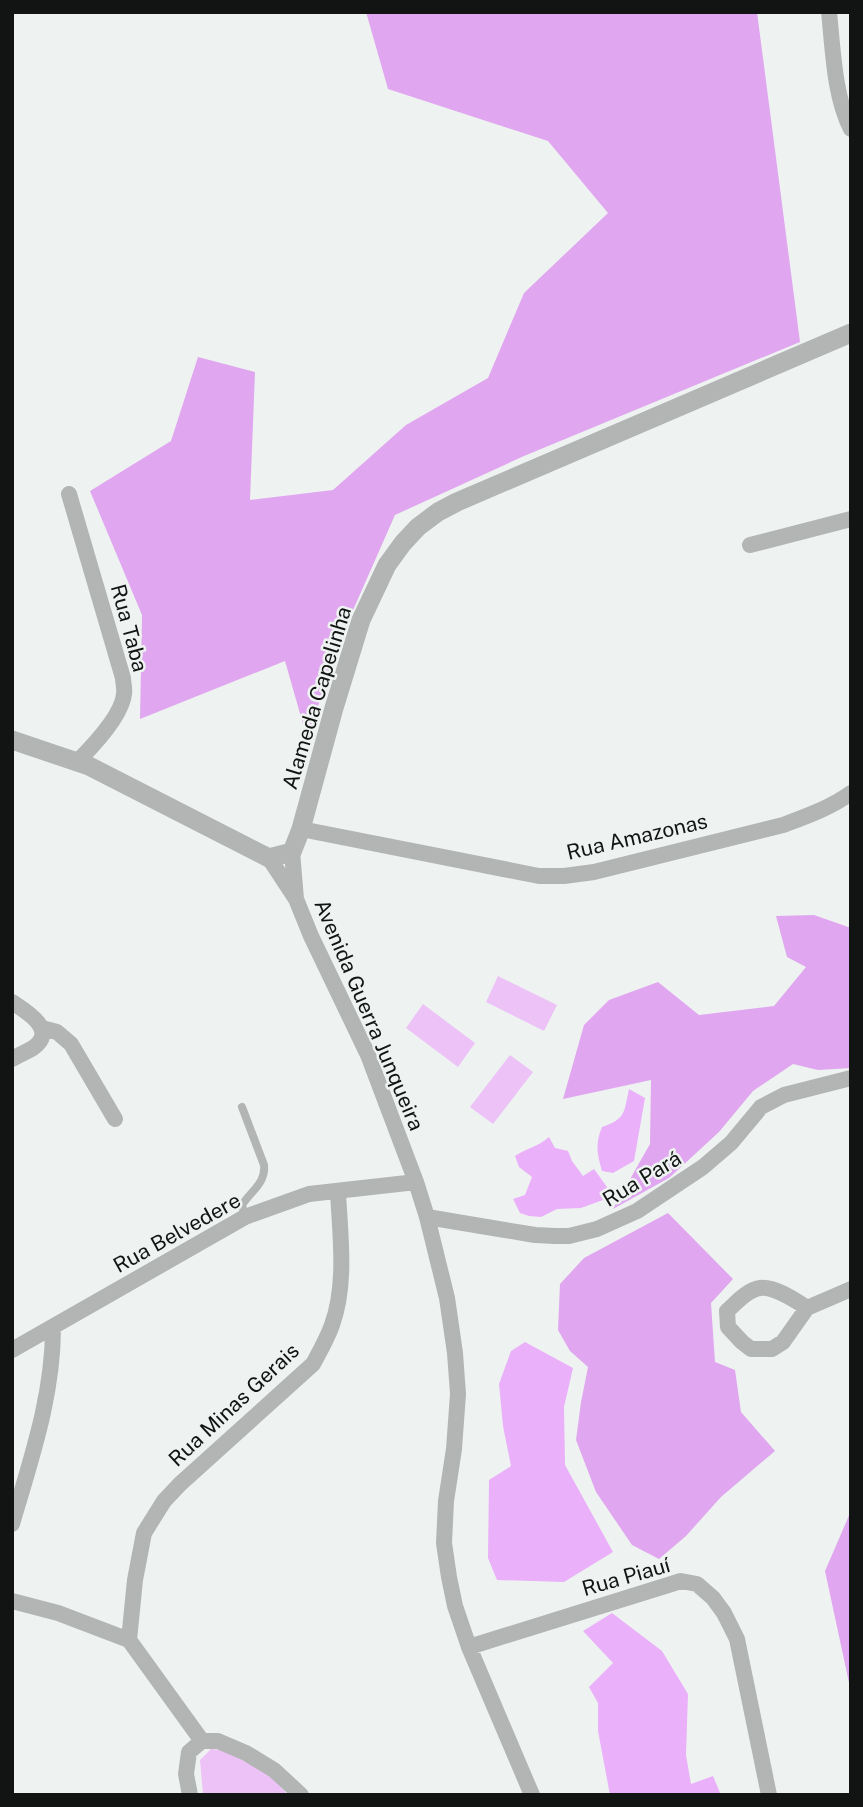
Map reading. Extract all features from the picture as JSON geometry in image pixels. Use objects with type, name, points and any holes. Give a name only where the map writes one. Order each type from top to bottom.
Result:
[{"type":"street","points":[[829,12],[845,87],[849,121]]},
{"type":"street","name":"Alameda Capelinha","points":[[292,852],[361,620],[387,565],[418,527],[457,502],[851,333]]},
{"type":"street","name":"Rua Taba","points":[[69,494],[123,678],[124,695],[117,712],[96,743],[77,762]]},
{"type":"street","points":[[750,545],[851,519]]},
{"type":"street","points":[[12,740],[77,762],[269,859],[292,852]]},
{"type":"street","name":"Rua Amazonas","points":[[301,829],[539,876],[564,876],[594,872],[783,825],[812,814],[851,793]]},
{"type":"street","name":"Avenida Guerra Junqueira","points":[[292,852],[296,899]]},
{"type":"street","name":"Avenida Guerra Junqueira","points":[[269,859],[296,899],[368,1055],[427,1217],[447,1298],[458,1394],[444,1543],[455,1606],[469,1647],[533,1795]]},
{"type":"street","points":[[12,1002],[35,1018],[42,1028],[57,1032],[71,1044],[115,1119]]},
{"type":"street","points":[[12,1059],[34,1047],[41,1039],[42,1028]]},
{"type":"street","name":"Rua Pará","points":[[427,1217],[535,1235],[569,1236],[597,1229],[637,1211],[703,1167],[731,1143],[761,1107],[784,1095],[851,1078]]},
{"type":"street","name":"Rua Belvedere","points":[[12,1350],[244,1217],[309,1194],[416,1182]]},
{"type":"street","name":"Rua Minas Gerais","points":[[129,1640],[135,1580],[144,1533],[150,1520],[180,1483],[313,1364],[325,1342],[333,1323],[339,1294],[341,1260],[338,1192]]},
{"type":"street","points":[[807,1308],[776,1291],[760,1288],[743,1296],[727,1311],[728,1327],[751,1349],[772,1349],[783,1342],[807,1308],[851,1289]]},
{"type":"street","points":[[12,1524],[45,1407],[53,1352],[53,1328]]},
{"type":"street","name":"Rua Piauí","points":[[469,1647],[681,1581],[697,1584],[713,1598],[724,1613],[737,1639],[769,1795]]},
{"type":"street","points":[[12,1601],[58,1613],[129,1640],[202,1741]]},
{"type":"street","points":[[190,1795],[186,1774],[188,1752],[202,1741],[218,1741],[246,1753],[274,1770],[301,1795]]},
{"type":"lane","points":[[242,1107],[265,1173],[259,1185],[242,1205],[244,1217]]},
{"type":"shaded area","points":[[366,12],[757,12],[800,342],[524,456],[395,515],[346,626],[307,738],[285,661],[140,719],[142,615],[90,491],[171,441],[198,357],[255,372],[250,500],[333,490],[406,425],[488,378],[524,293],[608,213],[548,141],[388,89]]},
{"type":"shaded area","points":[[814,915],[851,928],[851,1068],[818,1070],[793,1064],[753,1091],[719,1132],[669,1178],[613,1209],[650,1144],[651,1080],[563,1099],[584,1025],[609,1000],[658,982],[699,1015],[774,1006],[806,967],[787,957],[776,916]]},
{"type":"shaded area","points":[[498,976],[557,1005],[544,1031],[486,1002]]},
{"type":"shaded area","points":[[423,1004],[475,1043],[458,1067],[406,1028]]},
{"type":"shaded area","points":[[510,1055],[533,1072],[493,1124],[470,1107]]},
{"type":"shaded area","points":[[629,1089],[645,1098],[634,1161],[613,1173],[602,1171],[598,1139],[602,1127],[616,1121],[623,1114]]},
{"type":"shaded area","points":[[549,1137],[555,1148],[568,1151],[583,1176],[594,1169],[607,1187],[603,1200],[581,1208],[557,1209],[541,1217],[520,1213],[513,1199],[525,1195],[532,1177],[519,1167],[515,1156]]},
{"type":"shaded area","points":[[668,1213],[733,1279],[711,1303],[715,1362],[735,1370],[741,1412],[775,1451],[721,1497],[686,1536],[659,1559],[632,1545],[596,1492],[576,1440],[588,1367],[570,1351],[558,1330],[560,1284],[584,1258]]},
{"type":"shaded area","points":[[525,1342],[573,1368],[564,1407],[565,1465],[613,1552],[564,1582],[497,1580],[488,1558],[489,1480],[511,1466],[503,1426],[499,1384],[511,1351]]},
{"type":"shaded area","points":[[851,1511],[851,1692],[825,1571]]},
{"type":"shaded area","points":[[612,1613],[662,1651],[688,1694],[686,1755],[691,1784],[713,1776],[721,1795],[610,1795],[598,1731],[598,1703],[589,1687],[613,1663],[583,1631]]},
{"type":"shaded area","points":[[211,1749],[249,1752],[288,1795],[203,1795],[200,1760]]}]
